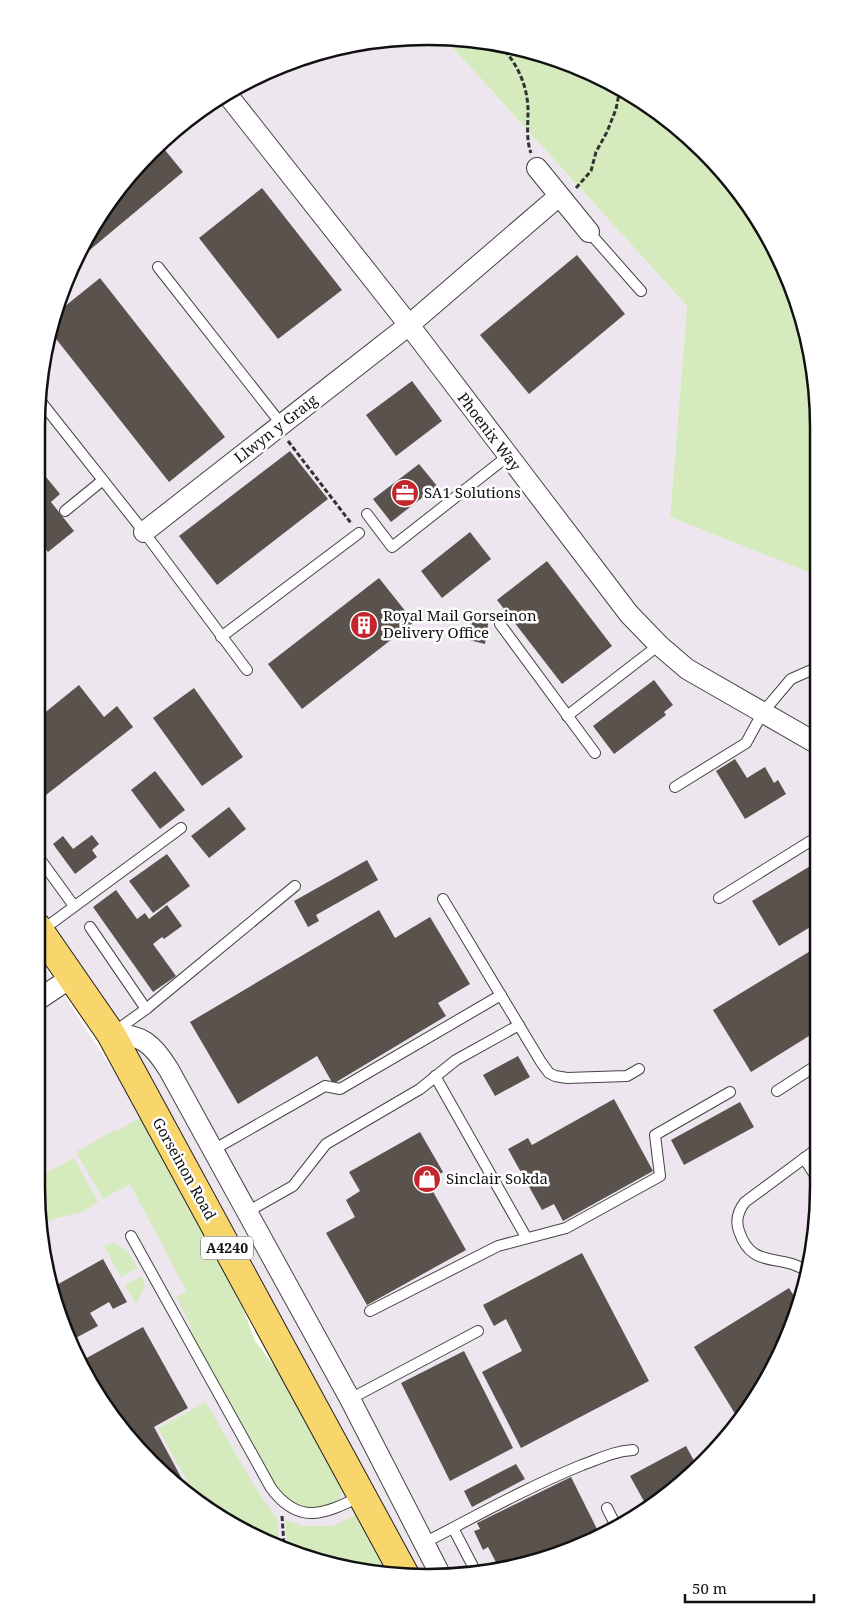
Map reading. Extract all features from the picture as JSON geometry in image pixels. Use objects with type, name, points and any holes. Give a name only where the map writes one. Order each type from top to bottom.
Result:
[{"type":"main road","name":"Gorseinon Road","points":[[45,939],[111,1034],[401,1568]]},
{"type":"street","name":"Phoenix Way","points":[[231,99],[409,325],[629,614],[659,645],[687,669],[810,740]]},
{"type":"street","points":[[537,168],[589,232]]},
{"type":"street","name":"Llwyn y Graig","points":[[144,532],[409,325],[562,198]]},
{"type":"street","points":[[45,995],[72,977]]},
{"type":"street","points":[[111,1034],[124,1034],[138,1038],[156,1049],[169,1070],[350,1399],[437,1569]]},
{"type":"lane","points":[[589,232],[641,291]]},
{"type":"lane","points":[[158,267],[280,426]]},
{"type":"lane","points":[[46,408],[144,532],[247,670]]},
{"type":"lane","points":[[367,514],[392,547],[508,456]]},
{"type":"lane","points":[[66,511],[103,480]]},
{"type":"lane","points":[[221,637],[359,533]]},
{"type":"lane","points":[[500,624],[595,753]]},
{"type":"lane","points":[[567,716],[659,645]]},
{"type":"lane","points":[[674,787],[746,742],[762,712],[791,679],[810,671]]},
{"type":"lane","points":[[45,925],[74,906],[181,828]]},
{"type":"lane","points":[[719,898],[810,841]]},
{"type":"lane","points":[[45,866],[74,906]]},
{"type":"lane","points":[[111,1034],[146,1009],[295,886]]},
{"type":"lane","points":[[443,899],[544,1067],[555,1076],[567,1078],[627,1076],[639,1069]]},
{"type":"lane","points":[[90,927],[146,1009]]},
{"type":"lane","points":[[213,1150],[325,1086],[340,1090],[501,995]]},
{"type":"lane","points":[[247,1212],[293,1186],[326,1144],[420,1089],[456,1060],[519,1025]]},
{"type":"lane","points":[[777,1091],[810,1070]]},
{"type":"lane","points":[[435,1076],[526,1237]]},
{"type":"lane","points":[[370,1311],[498,1246],[526,1237],[566,1228],[660,1176],[655,1135],[730,1092]]},
{"type":"lane","points":[[801,1268],[796,1264],[760,1258],[752,1253],[737,1226],[737,1216],[745,1202],[810,1154]]},
{"type":"lane","points":[[804,1158],[810,1167]]},
{"type":"lane","points":[[131,1236],[271,1488],[281,1500],[301,1512],[320,1513],[337,1508],[362,1496]]},
{"type":"lane","points":[[350,1399],[478,1331]]},
{"type":"lane","points":[[424,1543],[568,1471],[622,1450],[633,1450]]},
{"type":"lane","points":[[607,1508],[614,1521]]},
{"type":"lane","points":[[453,1528],[473,1566]]},
{"type":"path","points":[[509,54],[512,57],[527,92],[529,148],[537,168]]},
{"type":"path","points":[[562,198],[591,171],[596,152],[607,132],[616,109],[619,96]]},
{"type":"path","points":[[280,426],[359,533]]},
{"type":"path","points":[[281,1500],[284,1541]]},
{"type":"shaded area","points":[[428,45],[451,46],[687,306],[670,517],[810,573],[810,1186],[807,1236],[803,1261],[790,1309],[781,1333],[771,1356],[746,1399],[715,1439],[698,1457],[680,1474],[640,1505],[597,1530],[574,1540],[550,1549],[502,1562],[453,1568],[414,1568],[45,929],[45,428],[48,378],[52,353],[65,305],[74,281],[84,258],[109,215],[140,175],[157,157],[175,140],[215,109],[258,84],[281,74],[305,65],[353,52],[378,48]]},
{"type":"shaded area","points":[[45,967],[143,1116],[230,1275],[255,1341],[295,1394],[384,1566],[353,1562],[305,1549],[258,1530],[215,1505],[175,1474],[140,1439],[109,1399],[96,1378],[84,1356],[65,1309],[52,1261],[48,1236],[45,1186]]},
{"type":"green space","points":[[451,46],[502,52],[550,65],[597,84],[619,96],[640,109],[680,140],[715,175],[746,215],[771,258],[781,281],[790,305],[803,353],[807,378],[810,428],[810,573],[670,517],[687,306]]},
{"type":"green space","points":[[143,1116],[230,1275],[255,1341],[295,1394],[343,1487],[340,1499],[315,1511],[296,1506],[282,1496],[189,1330],[192,1328],[176,1297],[187,1292],[130,1184],[103,1199],[76,1152]]},
{"type":"green space","points":[[74,1158],[98,1202],[82,1212],[47,1222],[45,1173]]},
{"type":"green space","points":[[112,1243],[125,1250],[138,1268],[121,1277],[104,1246]]},
{"type":"green space","points":[[142,1276],[145,1287],[136,1304],[125,1285]]},
{"type":"green space","points":[[206,1402],[255,1487],[277,1519],[279,1539],[236,1518],[190,1486],[158,1428]]},
{"type":"green space","points":[[357,1514],[384,1566],[329,1556],[287,1542],[285,1520],[304,1526],[333,1526]]},
{"type":"building","points":[[165,150],[183,172],[87,252],[109,215],[124,195]]},
{"type":"building","points":[[262,188],[342,290],[278,339],[199,238]]},
{"type":"building","points":[[577,255],[625,314],[529,394],[480,335]]},
{"type":"building","points":[[100,278],[225,437],[169,482],[56,338],[65,307]]},
{"type":"building","points":[[412,381],[442,421],[396,456],[366,415]]},
{"type":"building","points":[[290,451],[328,499],[217,585],[179,536]]},
{"type":"building","name":"SA1 Solutions","points":[[419,464],[437,486],[391,522],[373,499]]},
{"type":"building","points":[[45,476],[60,494],[51,502],[74,531],[48,552],[45,548]]},
{"type":"building","points":[[470,532],[491,559],[442,598],[421,571]]},
{"type":"building","points":[[547,561],[612,646],[562,684],[497,600]]},
{"type":"building","points":[[379,578],[414,622],[302,709],[268,664]]},
{"type":"building","points":[[473,615],[489,618],[485,644],[469,640]]},
{"type":"building","points":[[654,680],[673,705],[664,712],[666,715],[614,754],[593,726]]},
{"type":"building","points":[[79,685],[104,717],[117,706],[133,727],[45,796],[45,713]]},
{"type":"building","points":[[194,688],[243,757],[202,786],[153,718]]},
{"type":"building","points":[[735,759],[747,778],[765,767],[774,783],[778,780],[786,794],[745,819],[716,771]]},
{"type":"building","points":[[155,771],[185,810],[160,829],[131,790]]},
{"type":"building","points":[[229,807],[246,829],[209,858],[191,836]]},
{"type":"building","points":[[92,835],[99,844],[92,850],[97,857],[75,874],[53,844],[63,836],[73,849]]},
{"type":"building","points":[[167,854],[190,886],[153,913],[129,881]]},
{"type":"building","points":[[367,860],[378,880],[316,915],[319,921],[308,927],[294,901]]},
{"type":"building","points":[[810,866],[810,927],[779,946],[752,901]]},
{"type":"building","points":[[116,890],[137,919],[145,913],[149,919],[167,905],[182,926],[164,939],[162,937],[153,944],[176,976],[153,992],[93,907]]},
{"type":"building","points":[[379,910],[395,938],[430,917],[470,984],[438,1003],[446,1016],[333,1084],[317,1056],[238,1104],[190,1022]]},
{"type":"building","points":[[810,951],[810,1035],[751,1072],[713,1010]]},
{"type":"building","points":[[518,1056],[530,1077],[495,1096],[483,1075]]},
{"type":"building","points":[[614,1099],[653,1171],[563,1221],[554,1204],[542,1210],[508,1149],[528,1138],[532,1145]]},
{"type":"building","points":[[740,1102],[754,1127],[684,1165],[671,1140]]},
{"type":"building","points":[[420,1132],[443,1172],[427,1181],[466,1250],[367,1305],[326,1233],[355,1217],[346,1200],[360,1191],[349,1172]]},
{"type":"building","points":[[582,1253],[649,1381],[521,1448],[482,1372],[522,1351],[506,1319],[494,1326],[483,1305]]},
{"type":"building","points":[[103,1259],[127,1302],[113,1309],[109,1302],[90,1313],[98,1326],[76,1338],[58,1284]]},
{"type":"building","points":[[789,1288],[794,1296],[771,1356],[746,1399],[735,1414],[694,1347]]},
{"type":"building","points":[[143,1327],[188,1408],[154,1427],[183,1480],[157,1457],[124,1419],[109,1399],[85,1359]]},
{"type":"building","points":[[464,1351],[513,1448],[450,1481],[401,1383]]},
{"type":"building","points":[[686,1446],[694,1461],[644,1502],[630,1476]]},
{"type":"building","points":[[516,1464],[525,1479],[472,1507],[464,1491]]},
{"type":"building","points":[[571,1477],[597,1530],[550,1549],[496,1563],[488,1547],[483,1550],[474,1531],[480,1529],[477,1523]]},
{"type":"place","name":"SA1 Solutions","points":[[405,493]]},
{"type":"place","name":"Royal Mail Gorseinon Delivery Office","points":[[364,625]]},
{"type":"place","name":"Sinclair Sokda","points":[[427,1179]]}]
